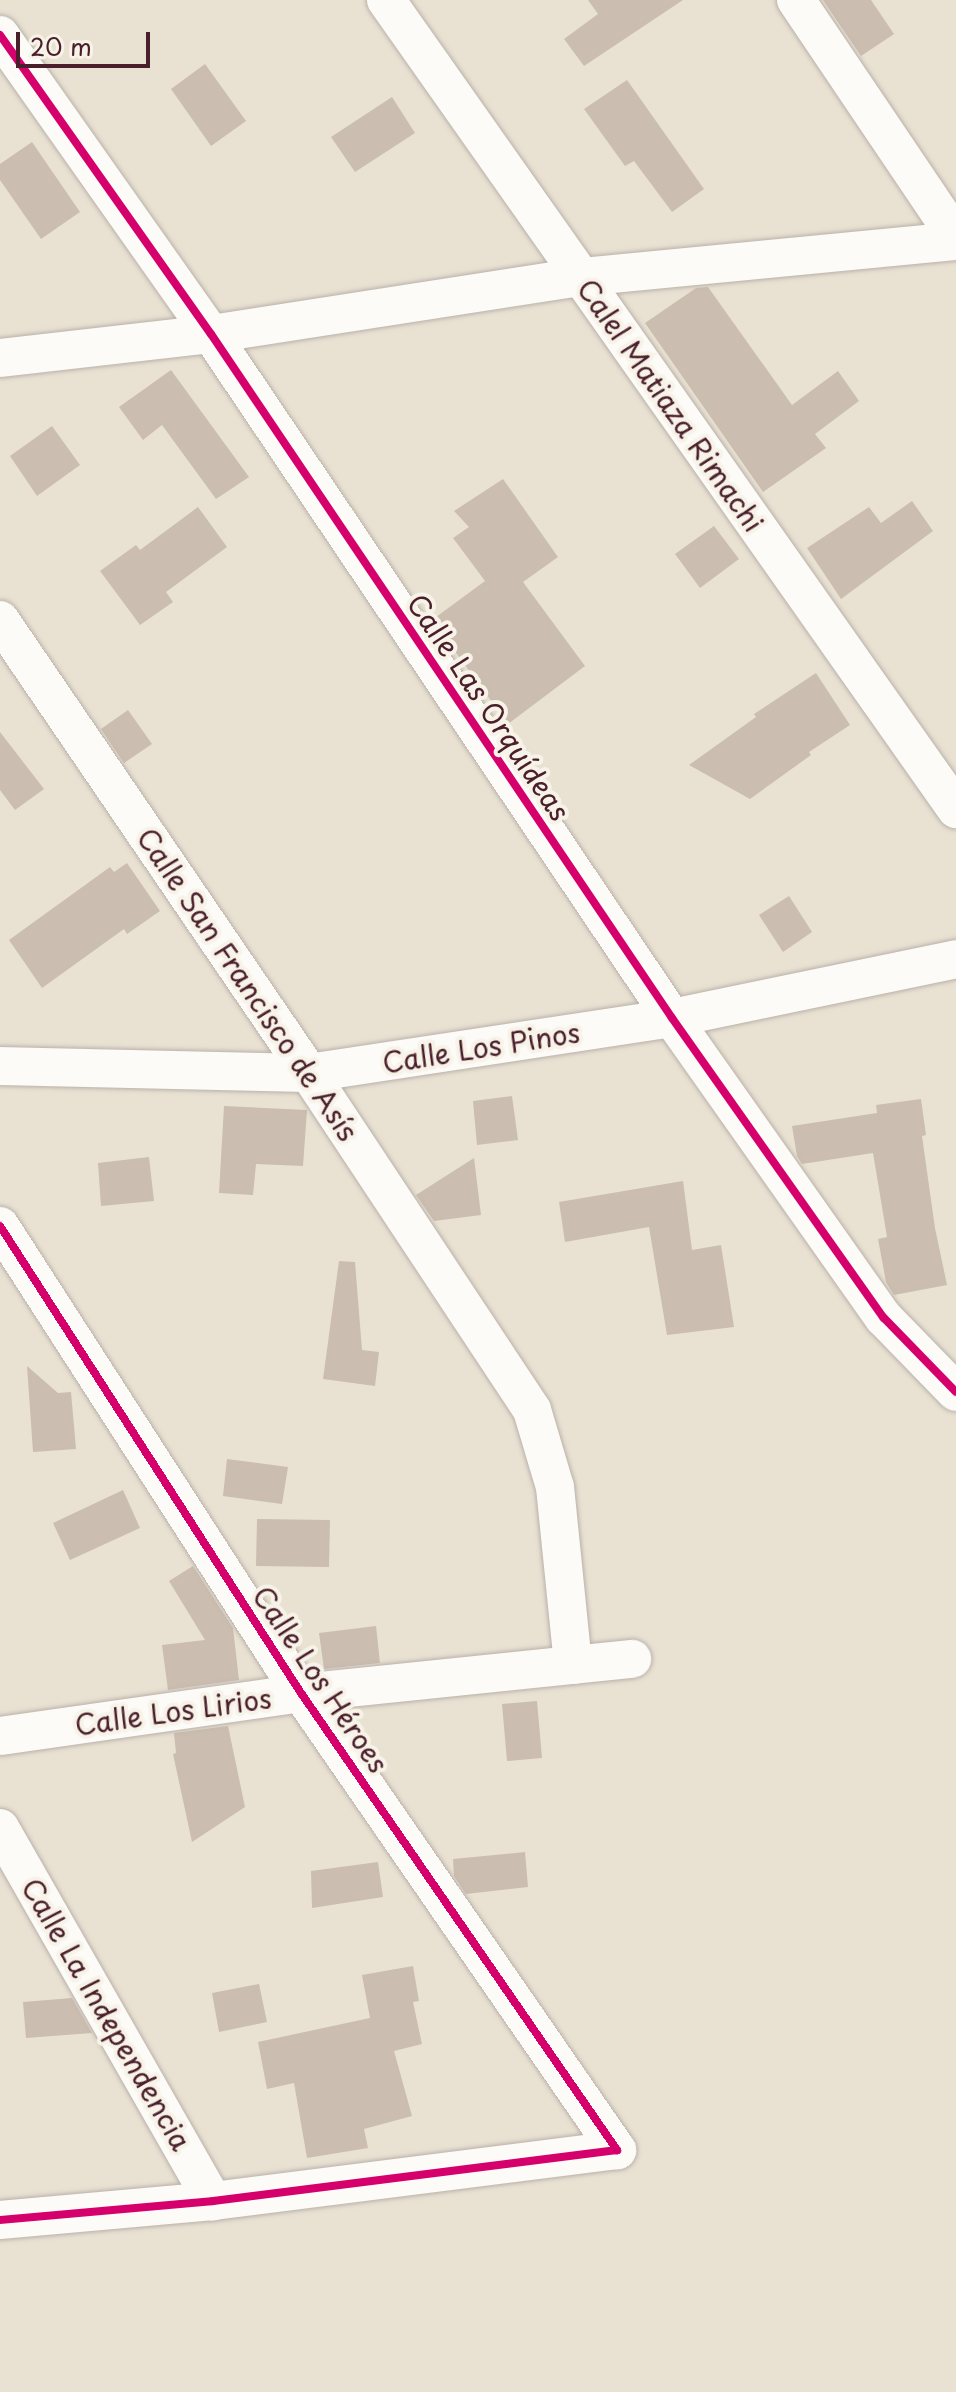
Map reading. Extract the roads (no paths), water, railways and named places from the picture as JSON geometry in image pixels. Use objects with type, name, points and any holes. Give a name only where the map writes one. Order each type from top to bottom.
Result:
[{"type":"street","name":"Calel Matiaza Rimachi","points":[[386,0],[956,809]]},
{"type":"street","points":[[0,358],[211,334],[581,277],[956,239],[796,0]]},
{"type":"street","name":"Calle Las Orquídeas","points":[[0,35],[211,334],[672,1018],[884,1318],[956,1392]]},
{"type":"street","name":"Calle San Francisco de Asís","points":[[0,620],[309,1073],[532,1410],[555,1487],[573,1665]]},
{"type":"street","name":"Calle Los Pinos","points":[[0,1066],[309,1073],[672,1018],[956,959]]},
{"type":"street","name":"Calle Los Héroes","points":[[0,1226],[301,1693],[617,2150],[213,2201]]},
{"type":"street","name":"Calle Los Lirios","points":[[0,1736],[301,1693],[632,1659]]},
{"type":"street","name":"Calle La Independencia","points":[[0,1828],[213,2201]]},
{"type":"street","points":[[0,2220],[213,2201]]}]
